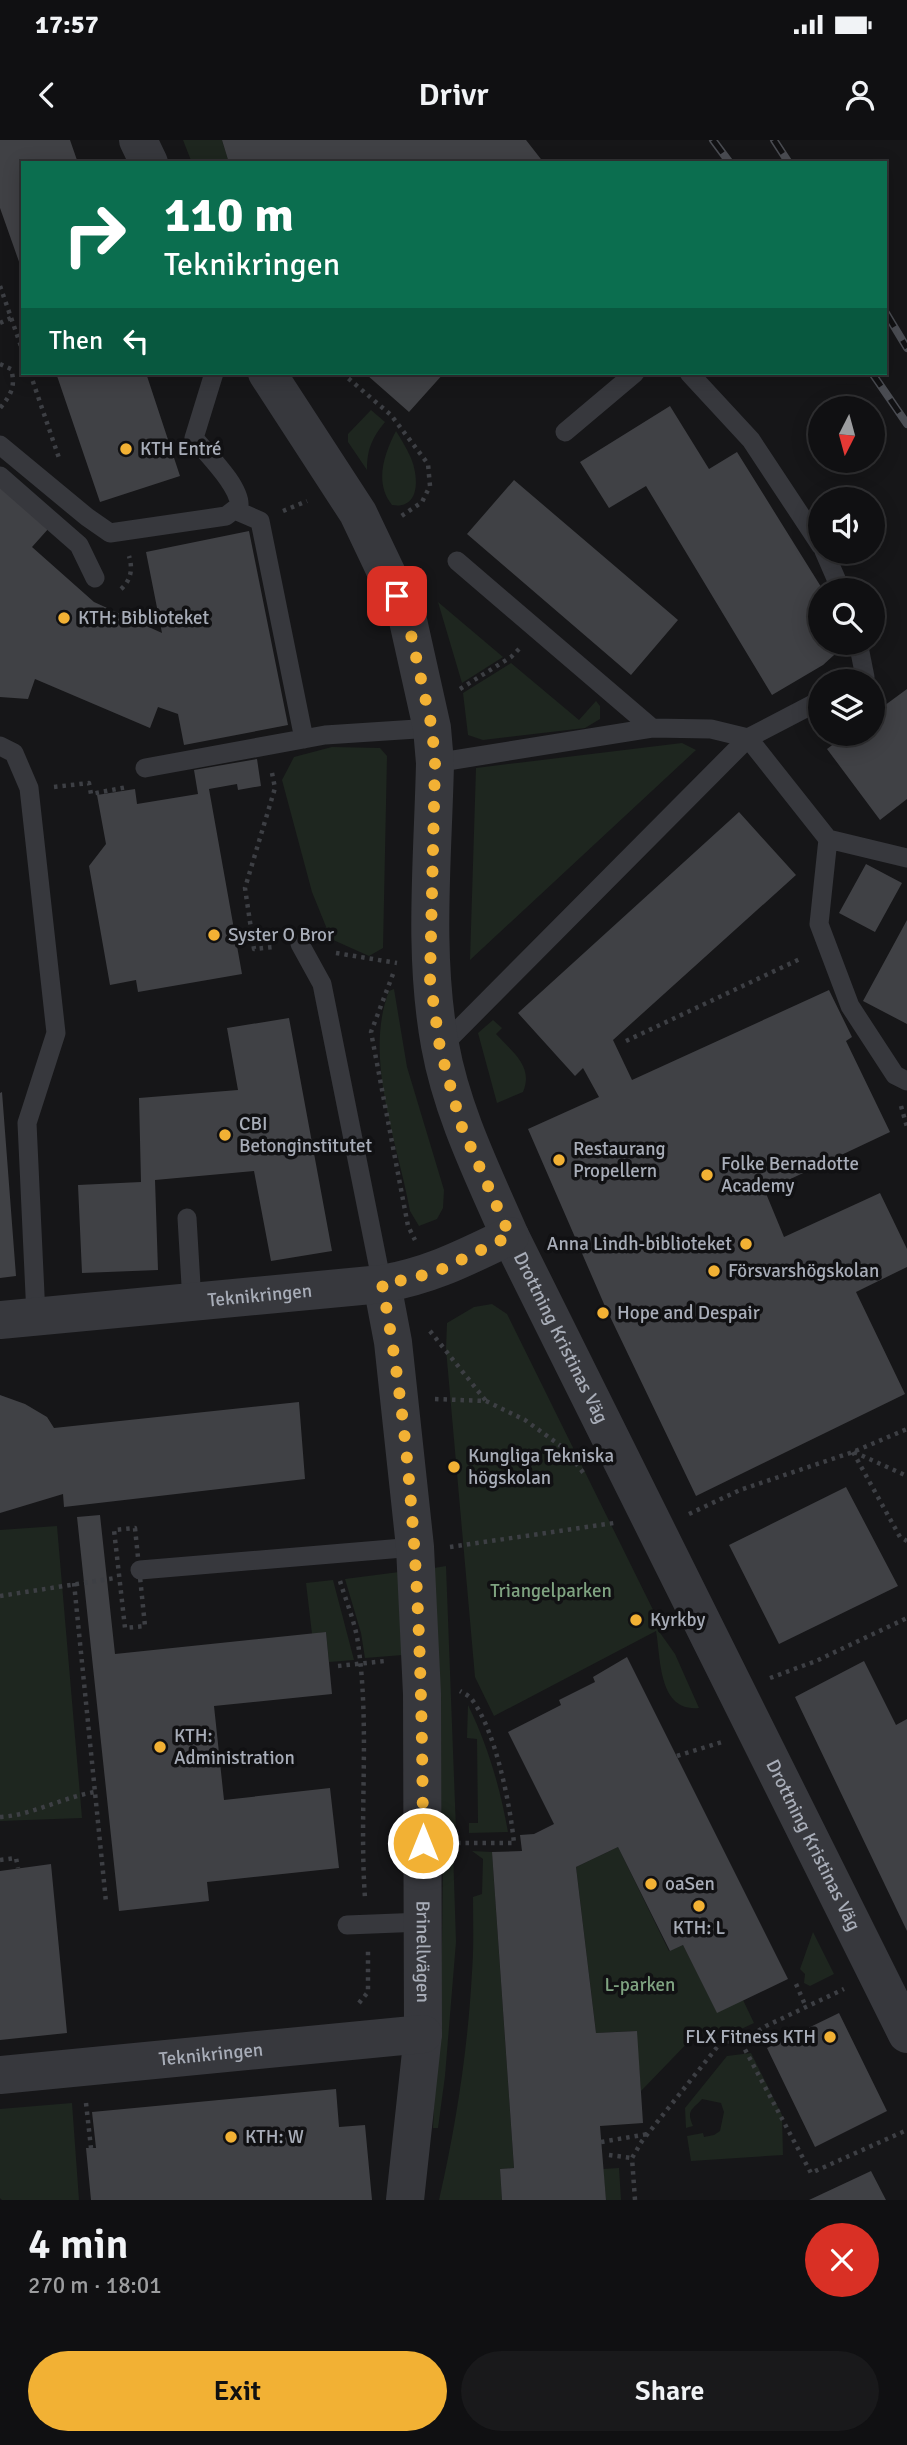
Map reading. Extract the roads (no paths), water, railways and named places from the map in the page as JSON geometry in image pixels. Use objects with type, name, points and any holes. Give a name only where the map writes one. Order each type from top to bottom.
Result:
[{"type":"street","points":[[138,140],[148,161]]},
{"type":"street","name":"Drottning Kristinas Väg","points":[[268,375],[358,513],[407,617],[434,746],[430,979],[440,1048],[461,1125],[510,1236],[907,2034]]},
{"type":"street","name":"Teknikringen","points":[[18,1318],[382,1284],[442,1269],[510,1236]]},
{"type":"street","name":"Brinellvägen","points":[[382,1284],[393,1342],[415,1547],[421,1658],[423,2034],[405,2200]]},
{"type":"street","name":"Teknikringen","points":[[0,2075],[423,2034]]},
{"type":"lane","points":[[0,445],[110,533],[226,516],[239,506],[240,500],[235,488],[194,438],[213,375]]},
{"type":"lane","points":[[565,432],[633,375]]},
{"type":"lane","points":[[691,375],[751,440],[808,526]]},
{"type":"lane","points":[[0,476],[79,545],[94,578]]},
{"type":"lane","points":[[235,510],[260,522],[304,739]]},
{"type":"lane","points":[[457,561],[652,728]]},
{"type":"lane","points":[[440,1048],[747,738],[808,707]]},
{"type":"lane","points":[[141,776],[325,735],[434,746],[652,728],[711,729],[747,738],[828,839],[907,858]]},
{"type":"lane","points":[[0,746],[14,753],[29,788],[56,1033],[27,1124],[18,1318]]},
{"type":"lane","points":[[828,839],[819,924],[850,1006],[895,1075],[907,1081]]},
{"type":"lane","points":[[300,944],[323,984],[382,1284]]},
{"type":"lane","points":[[187,1218],[192,1302]]},
{"type":"lane","points":[[139,1570],[415,1547]]},
{"type":"lane","points":[[356,1925],[423,1922]]},
{"type":"railway","points":[[713,140],[729,161]]},
{"type":"railway","points":[[774,140],[788,161]]},
{"type":"railway","points":[[887,315],[907,348]]},
{"type":"railway","points":[[873,375],[907,424]]},
{"type":"place","name":"KTH Entré","points":[[126,449]]},
{"type":"place","name":"KTH: Biblioteket","points":[[64,618]]},
{"type":"place","name":"Syster O Bror","points":[[214,935]]},
{"type":"place","name":"CBI Betonginstitutet","points":[[225,1135]]},
{"type":"place","name":"Restaurang Propellern","points":[[559,1160]]},
{"type":"place","name":"Folke Bernadotte Academy","points":[[707,1175]]},
{"type":"place","name":"Anna Lindh-biblioteket","points":[[746,1244]]},
{"type":"place","name":"Försvarshögskolan","points":[[714,1271]]},
{"type":"place","name":"Hope and Despair","points":[[603,1313]]},
{"type":"place","name":"Kungliga Tekniska högskolan","points":[[454,1467]]},
{"type":"place","name":"Kyrkby","points":[[636,1620]]},
{"type":"place","name":"KTH: Administration","points":[[160,1747]]},
{"type":"place","name":"oaSen","points":[[651,1884]]},
{"type":"place","name":"KTH: L","points":[[699,1906]]},
{"type":"place","name":"FLX Fitness KTH","points":[[830,2037]]},
{"type":"place","name":"KTH: W","points":[[231,2137]]},
{"type":"park label","name":"Triangelparken","points":[[551,1591]]},
{"type":"park label","name":"L-parken","points":[[640,1985]]}]
